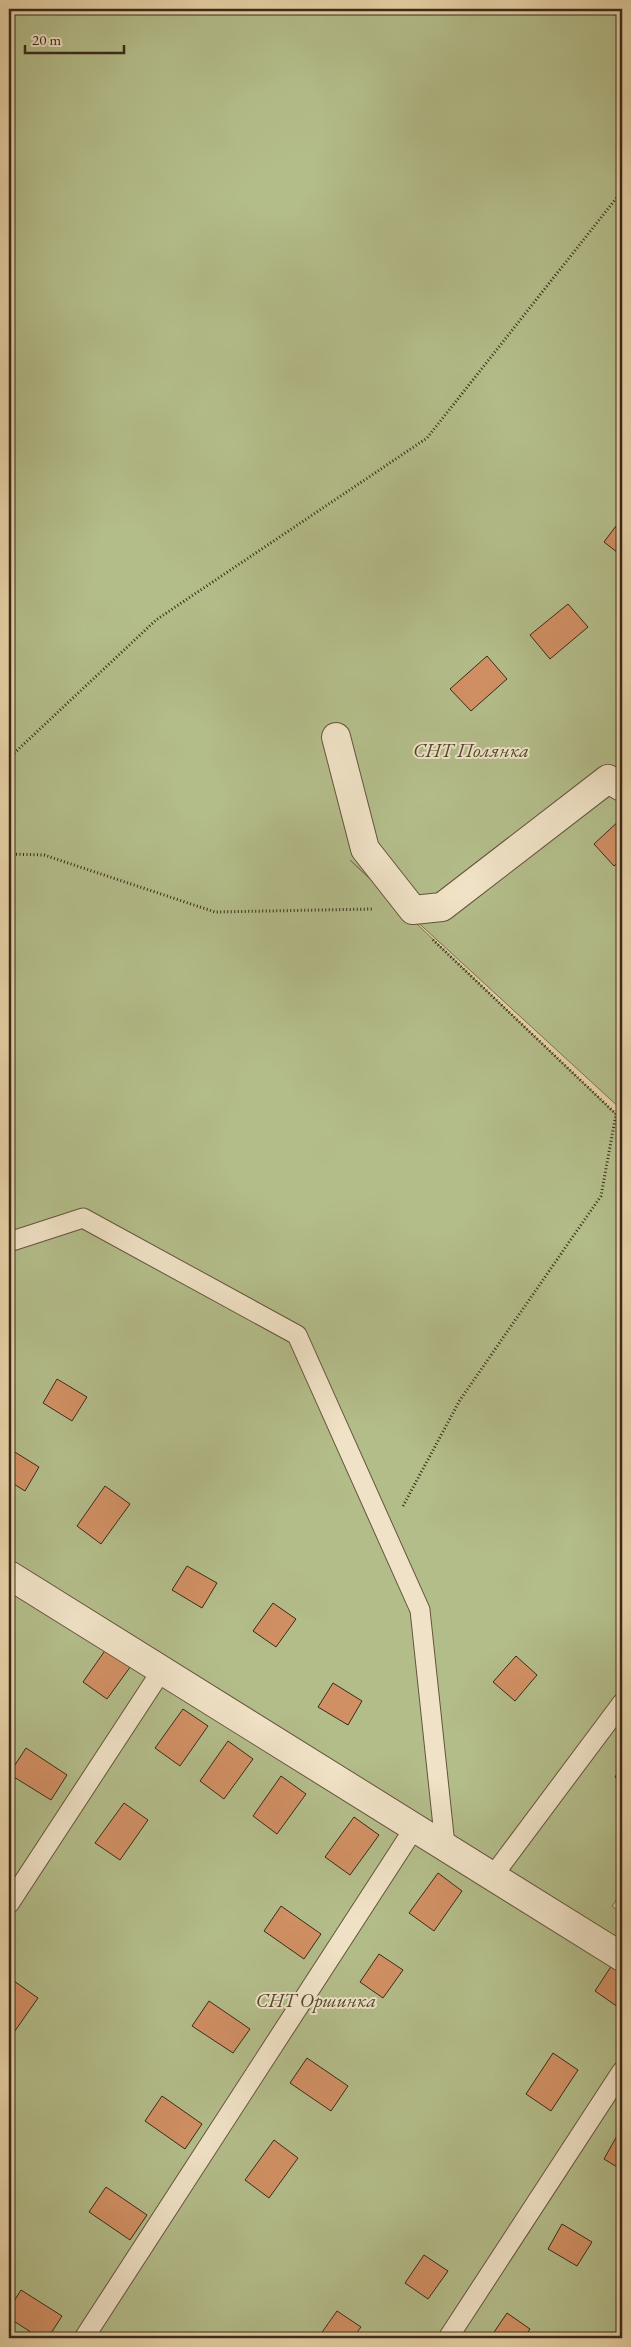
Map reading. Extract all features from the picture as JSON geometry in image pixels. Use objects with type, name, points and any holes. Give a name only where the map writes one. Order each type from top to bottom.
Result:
[{"type":"street","points":[[336,737],[365,849],[413,910],[442,907],[617,778]]},
{"type":"street","points":[[9,1575],[445,1845],[492,1877],[622,1956]]},
{"type":"lane","points":[[9,1242],[83,1218],[297,1335],[420,1610],[445,1845]]},
{"type":"lane","points":[[9,1904],[162,1670]]},
{"type":"lane","points":[[492,1877],[622,1703]]},
{"type":"lane","points":[[84,2338],[415,1827]]},
{"type":"lane","points":[[448,2338],[622,2071]]},
{"type":"path","points":[[9,758],[156,620],[427,438],[622,191]]},
{"type":"path","points":[[9,854],[44,855],[215,912],[413,910],[413,920],[616,1114],[601,1196],[460,1400],[387,1535]]},
{"type":"green space","points":[[9,9],[622,9],[622,1110],[350,860],[622,1120],[622,1893],[612,1906],[622,1914],[622,2338],[9,2338]]},
{"type":"building","points":[[622,518],[622,556],[604,542]]},
{"type":"building","points":[[568,604],[588,627],[550,659],[530,635]]},
{"type":"building","points":[[487,656],[507,679],[471,711],[450,689]]},
{"type":"building","points":[[622,818],[622,859],[614,866],[594,844]]},
{"type":"building","points":[[57,1379],[87,1397],[72,1421],[43,1403]]},
{"type":"building","points":[[10,1449],[39,1467],[25,1491],[9,1481]]},
{"type":"building","points":[[105,1486],[130,1504],[101,1544],[77,1526]]},
{"type":"building","points":[[187,1566],[217,1583],[202,1608],[172,1590]]},
{"type":"building","points":[[273,1603],[296,1619],[276,1647],[253,1631]]},
{"type":"building","points":[[111,1642],[136,1659],[107,1699],[83,1682]]},
{"type":"building","points":[[516,1656],[537,1675],[515,1701],[493,1682]]},
{"type":"building","points":[[333,1683],[362,1701],[348,1725],[318,1707]]},
{"type":"building","points":[[183,1709],[208,1726],[180,1766],[155,1748]]},
{"type":"building","points":[[228,1741],[253,1759],[224,1799],[200,1781]]},
{"type":"building","points":[[26,1748],[67,1775],[51,1800],[9,1774]]},
{"type":"building","points":[[622,1765],[622,1782],[615,1777]]},
{"type":"building","points":[[281,1776],[306,1794],[277,1834],[253,1816]]},
{"type":"building","points":[[124,1803],[148,1820],[120,1860],[95,1843]]},
{"type":"building","points":[[354,1817],[379,1835],[350,1875],[325,1857]]},
{"type":"building","points":[[438,1873],[462,1891],[434,1931],[409,1913]]},
{"type":"building","points":[[281,1906],[321,1934],[304,1959],[264,1931]]},
{"type":"building","points":[[379,1954],[403,1970],[383,1998],[360,1982]]},
{"type":"building","points":[[614,1962],[622,1968],[622,2001],[618,2007],[595,1991]]},
{"type":"building","points":[[14,1981],[38,1998],[10,2038],[9,1987]]},
{"type":"building","points":[[209,2001],[250,2029],[233,2053],[192,2026]]},
{"type":"building","points":[[553,2053],[578,2070],[551,2111],[526,2094]]},
{"type":"building","points":[[307,2058],[348,2086],[331,2111],[290,2083]]},
{"type":"building","points":[[162,2096],[202,2124],[185,2149],[145,2121]]},
{"type":"building","points":[[618,2134],[622,2137],[622,2170],[604,2159]]},
{"type":"building","points":[[274,2140],[298,2158],[269,2198],[245,2180]]},
{"type":"building","points":[[106,2187],[147,2215],[130,2240],[89,2212]]},
{"type":"building","points":[[562,2224],[592,2242],[577,2266],[548,2249]]},
{"type":"building","points":[[424,2255],[448,2271],[428,2299],[405,2283]]},
{"type":"building","points":[[21,2290],[62,2316],[48,2338],[40,2338],[9,2318],[9,2309]]},
{"type":"building","points":[[337,2311],[361,2327],[353,2338],[318,2338]]},
{"type":"building","points":[[507,2313],[530,2329],[524,2338],[490,2338]]},
{"type":"park label","name":"СНТ Полянка","points":[[471,750]]},
{"type":"park label","name":"СНТ Оршинка","points":[[316,2000]]}]
